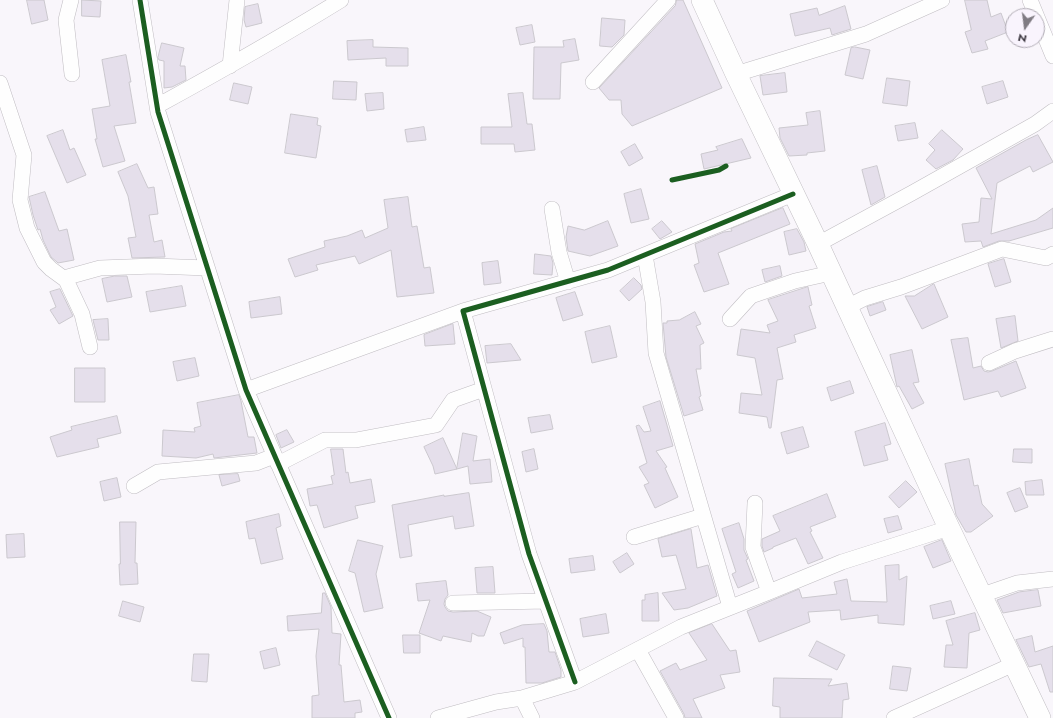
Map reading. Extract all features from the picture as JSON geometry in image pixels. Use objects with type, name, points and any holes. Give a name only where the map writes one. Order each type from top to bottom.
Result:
[{"type":"main road","points":[[702,0],[818,244],[949,528],[1040,718]]},
{"type":"street","points":[[71,0],[66,20],[72,74]]},
{"type":"street","points":[[140,0],[157,106],[246,390],[389,718]]},
{"type":"street","points":[[230,66],[237,0]]},
{"type":"street","points":[[157,106],[283,36],[341,0]]},
{"type":"street","points":[[593,82],[668,0]]},
{"type":"street","points":[[736,74],[866,34],[942,0]]},
{"type":"street","points":[[1030,0],[1053,56]]},
{"type":"street","points":[[0,83],[24,155],[20,200],[27,228],[44,262],[66,280],[82,314],[90,346]]},
{"type":"street","points":[[818,244],[1035,124],[1053,111]]},
{"type":"street","points":[[246,390],[463,311],[608,270],[793,194]]},
{"type":"street","points":[[552,208],[559,252],[568,282]]},
{"type":"street","points":[[847,307],[865,298],[901,287],[1002,249],[1046,258],[1053,254]]},
{"type":"street","points":[[645,255],[653,302],[656,353],[730,607]]},
{"type":"street","points":[[64,278],[100,268],[154,266],[207,268]]},
{"type":"street","points":[[730,319],[751,296],[795,281],[831,273]]},
{"type":"street","points":[[463,311],[529,554],[575,682]]},
{"type":"street","points":[[989,363],[1015,351],[1053,339]]},
{"type":"street","points":[[134,486],[158,472],[276,460],[325,440],[356,440],[436,424],[453,400],[484,389]]},
{"type":"street","points":[[755,503],[753,547],[769,592]]},
{"type":"street","points":[[634,537],[704,516]]},
{"type":"street","points":[[438,718],[496,702],[522,698],[575,682],[681,627],[842,562],[949,528]]},
{"type":"street","points":[[982,596],[1017,583],[1053,578]]},
{"type":"street","points":[[453,603],[546,601]]},
{"type":"street","points":[[638,650],[676,718]]},
{"type":"street","points":[[894,718],[1014,664]]},
{"type":"street","points":[[522,698],[532,718]]},
{"type":"building","points":[[27,0],[44,0],[48,20],[32,24]]},
{"type":"building","points":[[82,0],[101,1],[100,17],[82,16]]},
{"type":"building","points":[[677,0],[683,0],[722,88],[632,126],[622,114],[621,100],[609,100],[599,88],[675,6]]},
{"type":"building","points":[[965,0],[987,0],[991,17],[1001,13],[1005,24],[1005,33],[985,41],[988,49],[972,53],[965,32],[971,30]]},
{"type":"building","points":[[258,4],[262,23],[246,27],[244,20],[245,7]]},
{"type":"building","points":[[845,6],[851,29],[832,35],[830,28],[795,36],[790,14],[817,8],[819,15]]},
{"type":"building","points":[[602,18],[625,20],[624,35],[612,47],[600,46]]},
{"type":"building","points":[[532,25],[535,42],[520,45],[516,28]]},
{"type":"building","points":[[575,39],[579,60],[561,63],[560,99],[533,99],[534,47],[564,47],[563,41]]},
{"type":"building","points":[[373,40],[373,47],[408,48],[408,66],[386,66],[386,58],[348,60],[347,41]]},
{"type":"building","points":[[162,43],[184,48],[180,66],[185,66],[186,80],[172,87],[164,88],[164,61],[159,60],[158,58]]},
{"type":"building","points":[[855,47],[870,50],[863,79],[845,75],[851,48]]},
{"type":"building","points":[[126,55],[136,123],[114,126],[125,161],[103,167],[95,139],[97,139],[92,109],[110,106],[102,60]]},
{"type":"building","points":[[785,73],[787,92],[763,95],[760,76]]},
{"type":"building","points":[[887,78],[910,81],[907,106],[883,103]]},
{"type":"building","points":[[334,81],[357,82],[356,100],[333,99]]},
{"type":"building","points":[[1003,81],[1008,97],[987,104],[982,87]]},
{"type":"building","points":[[234,83],[252,87],[248,104],[230,100]]},
{"type":"building","points":[[383,93],[384,109],[367,111],[365,94]]},
{"type":"building","points":[[523,93],[527,124],[532,124],[535,150],[515,152],[514,144],[481,144],[481,127],[512,127],[508,94]]},
{"type":"building","points":[[820,111],[825,151],[807,153],[807,155],[789,156],[780,138],[779,128],[808,125],[806,113]]},
{"type":"building","points":[[291,114],[318,118],[317,125],[321,126],[316,158],[285,153]]},
{"type":"building","points":[[915,123],[918,138],[898,141],[895,126]]},
{"type":"building","points":[[424,127],[426,140],[407,142],[405,130]]},
{"type":"building","points":[[63,130],[70,150],[74,148],[86,175],[67,183],[47,136]]},
{"type":"building","points":[[942,130],[963,149],[953,160],[936,169],[926,160],[935,150],[929,144]]},
{"type":"building","points":[[1038,135],[1053,162],[1033,172],[1030,166],[997,183],[991,234],[1036,220],[1053,208],[1053,228],[1009,241],[999,241],[983,247],[981,241],[965,242],[962,224],[979,222],[981,198],[992,199],[976,168],[1026,140]]},
{"type":"building","points":[[742,139],[751,158],[704,169],[701,154],[718,150],[716,147]]},
{"type":"building","points":[[635,144],[643,158],[629,166],[621,152]]},
{"type":"building","points":[[137,164],[148,188],[154,187],[158,214],[149,215],[154,242],[162,240],[165,257],[132,258],[128,238],[136,237],[128,196],[118,172]]},
{"type":"building","points":[[877,166],[885,197],[871,205],[862,170]]},
{"type":"building","points":[[641,189],[649,219],[631,223],[624,194]]},
{"type":"building","points":[[45,192],[59,231],[67,229],[74,260],[58,263],[51,257],[43,240],[40,229],[38,230],[29,197]]},
{"type":"building","points":[[408,197],[412,227],[417,226],[424,268],[430,267],[434,293],[397,297],[391,250],[359,264],[355,256],[316,265],[318,270],[295,277],[288,259],[325,247],[324,241],[347,236],[362,230],[365,238],[388,228],[384,200]]},
{"type":"building","points":[[783,208],[790,224],[718,253],[729,284],[704,292],[694,265],[699,263],[695,244],[724,232],[732,231],[731,229]]},
{"type":"building","points":[[608,221],[618,246],[590,256],[568,251],[566,237],[568,226],[584,230]]},
{"type":"building","points":[[662,221],[672,232],[660,239],[652,229]]},
{"type":"building","points":[[797,229],[804,242],[806,251],[789,255],[784,232]]},
{"type":"building","points":[[535,254],[551,256],[553,263],[552,275],[534,274]]},
{"type":"building","points":[[1004,259],[1011,282],[995,287],[988,264]]},
{"type":"building","points":[[498,261],[501,283],[484,285],[482,263]]},
{"type":"building","points":[[780,266],[782,276],[765,282],[762,270]]},
{"type":"building","points":[[115,276],[127,276],[132,297],[107,302],[102,279]]},
{"type":"building","points":[[634,278],[641,285],[642,289],[629,301],[620,291]]},
{"type":"building","points":[[934,284],[948,317],[922,329],[905,296],[914,296]]},
{"type":"building","points":[[182,286],[186,306],[150,312],[146,292]]},
{"type":"building","points":[[808,287],[812,305],[809,306],[816,328],[794,335],[796,342],[777,348],[783,379],[777,380],[771,428],[769,428],[767,417],[739,413],[741,393],[762,395],[755,358],[737,355],[741,329],[770,333],[767,325],[778,321],[768,300]]},
{"type":"building","points":[[60,289],[73,316],[59,324],[50,310],[56,307],[50,292]]},
{"type":"building","points":[[575,292],[583,315],[563,321],[556,298]]},
{"type":"building","points":[[280,297],[282,314],[251,318],[249,302]]},
{"type":"building","points":[[883,302],[886,310],[870,316],[867,307]]},
{"type":"building","points":[[695,312],[701,324],[696,326],[704,343],[700,345],[701,369],[696,369],[701,396],[699,397],[703,410],[684,416],[666,357],[663,323],[667,323],[667,321],[679,320]]},
{"type":"building","points":[[1015,316],[1018,341],[1001,348],[996,319]]},
{"type":"building","points":[[108,319],[109,340],[98,340],[93,320]]},
{"type":"building","points":[[453,324],[455,344],[425,346],[424,335]]},
{"type":"building","points":[[610,326],[617,357],[592,363],[585,332]]},
{"type":"building","points":[[968,338],[973,368],[981,366],[984,371],[988,372],[1016,361],[1026,388],[1001,397],[998,391],[964,400],[951,340]]},
{"type":"building","points":[[511,344],[521,360],[487,363],[485,346]]},
{"type":"building","points":[[912,350],[919,382],[913,383],[924,403],[912,409],[899,386],[897,387],[890,355]]},
{"type":"building","points":[[195,358],[199,376],[177,381],[173,362]]},
{"type":"building","points":[[75,368],[105,368],[105,402],[75,402]]},
{"type":"building","points":[[850,381],[854,393],[831,401],[827,388]]},
{"type":"building","points":[[239,395],[248,437],[254,437],[257,453],[214,458],[213,454],[196,458],[162,456],[163,430],[195,432],[194,428],[201,426],[197,403]]},
{"type":"building","points":[[660,401],[673,446],[656,451],[667,467],[665,468],[678,497],[655,508],[644,485],[649,483],[639,467],[647,463],[636,426],[639,425],[644,432],[651,431],[643,407]]},
{"type":"building","points":[[550,415],[553,429],[531,433],[528,418]]},
{"type":"building","points":[[117,416],[121,433],[97,439],[99,447],[57,457],[50,437],[72,430],[71,427]]},
{"type":"building","points":[[885,423],[891,444],[884,446],[888,460],[864,466],[855,432]]},
{"type":"building","points":[[803,427],[809,447],[787,454],[781,433]]},
{"type":"building","points":[[287,430],[294,442],[281,448],[276,435]]},
{"type":"building","points":[[463,433],[477,436],[473,461],[490,459],[492,482],[470,484],[468,466],[457,469]]},
{"type":"building","points":[[443,438],[457,469],[435,474],[424,447]]},
{"type":"building","points":[[331,449],[343,449],[346,473],[348,472],[350,483],[371,479],[375,502],[355,506],[358,518],[324,528],[317,505],[310,506],[307,489],[333,484],[331,476],[334,475]]},
{"type":"building","points":[[534,449],[538,469],[526,472],[522,452]]},
{"type":"building","points":[[1014,449],[1032,449],[1032,463],[1013,462]]},
{"type":"building","points":[[969,459],[974,486],[978,485],[982,504],[993,516],[971,532],[966,532],[956,515],[945,464]]},
{"type":"building","points":[[238,474],[240,481],[222,486],[219,475]]},
{"type":"building","points":[[117,478],[121,497],[104,501],[100,482]]},
{"type":"building","points":[[1042,480],[1044,495],[1026,495],[1025,482]]},
{"type":"building","points":[[906,481],[917,492],[899,508],[889,497]]},
{"type":"building","points":[[1020,488],[1028,507],[1015,512],[1007,493]]},
{"type":"building","points":[[469,493],[474,526],[455,529],[453,516],[408,525],[412,556],[400,558],[392,505],[444,495]]},
{"type":"building","points":[[827,494],[836,517],[810,527],[812,531],[810,532],[823,558],[808,564],[796,538],[764,552],[762,539],[780,531],[773,516]]},
{"type":"building","points":[[279,514],[281,526],[276,528],[283,559],[261,564],[255,538],[249,539],[246,522]]},
{"type":"building","points":[[898,516],[902,529],[888,533],[884,519]]},
{"type":"building","points":[[120,522],[136,522],[135,563],[137,563],[138,584],[120,585]]},
{"type":"building","points":[[739,523],[744,539],[744,550],[748,559],[746,560],[754,581],[738,588],[732,574],[736,572],[722,529]]},
{"type":"building","points":[[691,529],[697,568],[708,565],[717,596],[688,608],[674,610],[662,593],[686,589],[676,555],[662,557],[658,539]]},
{"type":"building","points":[[24,534],[25,557],[7,558],[6,535]]},
{"type":"building","points":[[358,540],[383,546],[376,574],[383,608],[364,612],[355,573],[349,571]]},
{"type":"building","points":[[942,540],[951,561],[933,568],[924,547]]},
{"type":"building","points":[[627,553],[634,564],[620,573],[613,562]]},
{"type":"building","points":[[593,556],[595,570],[571,573],[569,559]]},
{"type":"building","points":[[899,565],[899,580],[907,576],[904,625],[878,623],[878,615],[841,620],[840,610],[808,612],[810,622],[759,642],[747,611],[799,589],[802,598],[837,594],[834,582],[847,579],[851,601],[887,602],[885,566]]},
{"type":"building","points":[[493,567],[495,593],[477,593],[475,568]]},
{"type":"building","points":[[446,581],[448,595],[444,604],[448,611],[477,611],[491,617],[484,636],[478,636],[472,633],[471,642],[443,636],[441,641],[419,633],[430,600],[418,601],[416,584]]},
{"type":"building","points":[[1038,590],[1041,606],[1003,613],[997,600],[1019,592]]},
{"type":"building","points":[[323,593],[325,593],[331,607],[332,633],[341,634],[339,665],[341,665],[344,702],[360,700],[362,712],[355,713],[355,718],[312,718],[312,696],[319,695],[316,656],[319,629],[288,631],[287,616],[321,613]]},
{"type":"building","points":[[658,593],[659,621],[642,621],[642,600],[645,600],[645,595]]},
{"type":"building","points":[[123,601],[144,607],[140,622],[119,616]]},
{"type":"building","points":[[951,601],[955,614],[933,619],[930,606]]},
{"type":"building","points":[[975,613],[980,630],[969,633],[967,668],[944,667],[946,645],[953,645],[946,621]]},
{"type":"building","points":[[606,614],[609,633],[583,637],[580,619]]},
{"type":"building","points":[[544,624],[547,631],[549,652],[555,652],[561,670],[561,677],[542,683],[526,683],[525,647],[523,647],[523,638],[504,644],[500,633],[522,625]]},
{"type":"building","points":[[712,624],[730,651],[736,650],[740,672],[720,675],[725,688],[693,699],[702,718],[685,718],[660,671],[676,663],[680,670],[707,660],[689,633]]},
{"type":"building","points":[[403,635],[420,635],[420,653],[404,653]]},
{"type":"building","points":[[1032,636],[1035,652],[1053,646],[1053,692],[1050,692],[1041,664],[1029,667],[1016,640]]},
{"type":"building","points":[[817,641],[845,655],[837,670],[809,656]]},
{"type":"building","points":[[276,648],[280,665],[264,669],[260,652]]},
{"type":"building","points":[[194,654],[209,654],[207,682],[192,681]]},
{"type":"building","points":[[893,666],[911,668],[907,691],[890,689]]},
{"type":"building","points":[[774,678],[832,679],[828,686],[847,683],[849,699],[843,700],[842,718],[780,718],[780,707],[773,706]]},
{"type":"cycle path","points":[[140,0],[158,112],[246,390],[389,718]]},
{"type":"cycle path","points":[[672,180],[719,170],[726,166]]},
{"type":"cycle path","points":[[575,682],[529,554],[463,311],[608,270],[793,194]]}]
